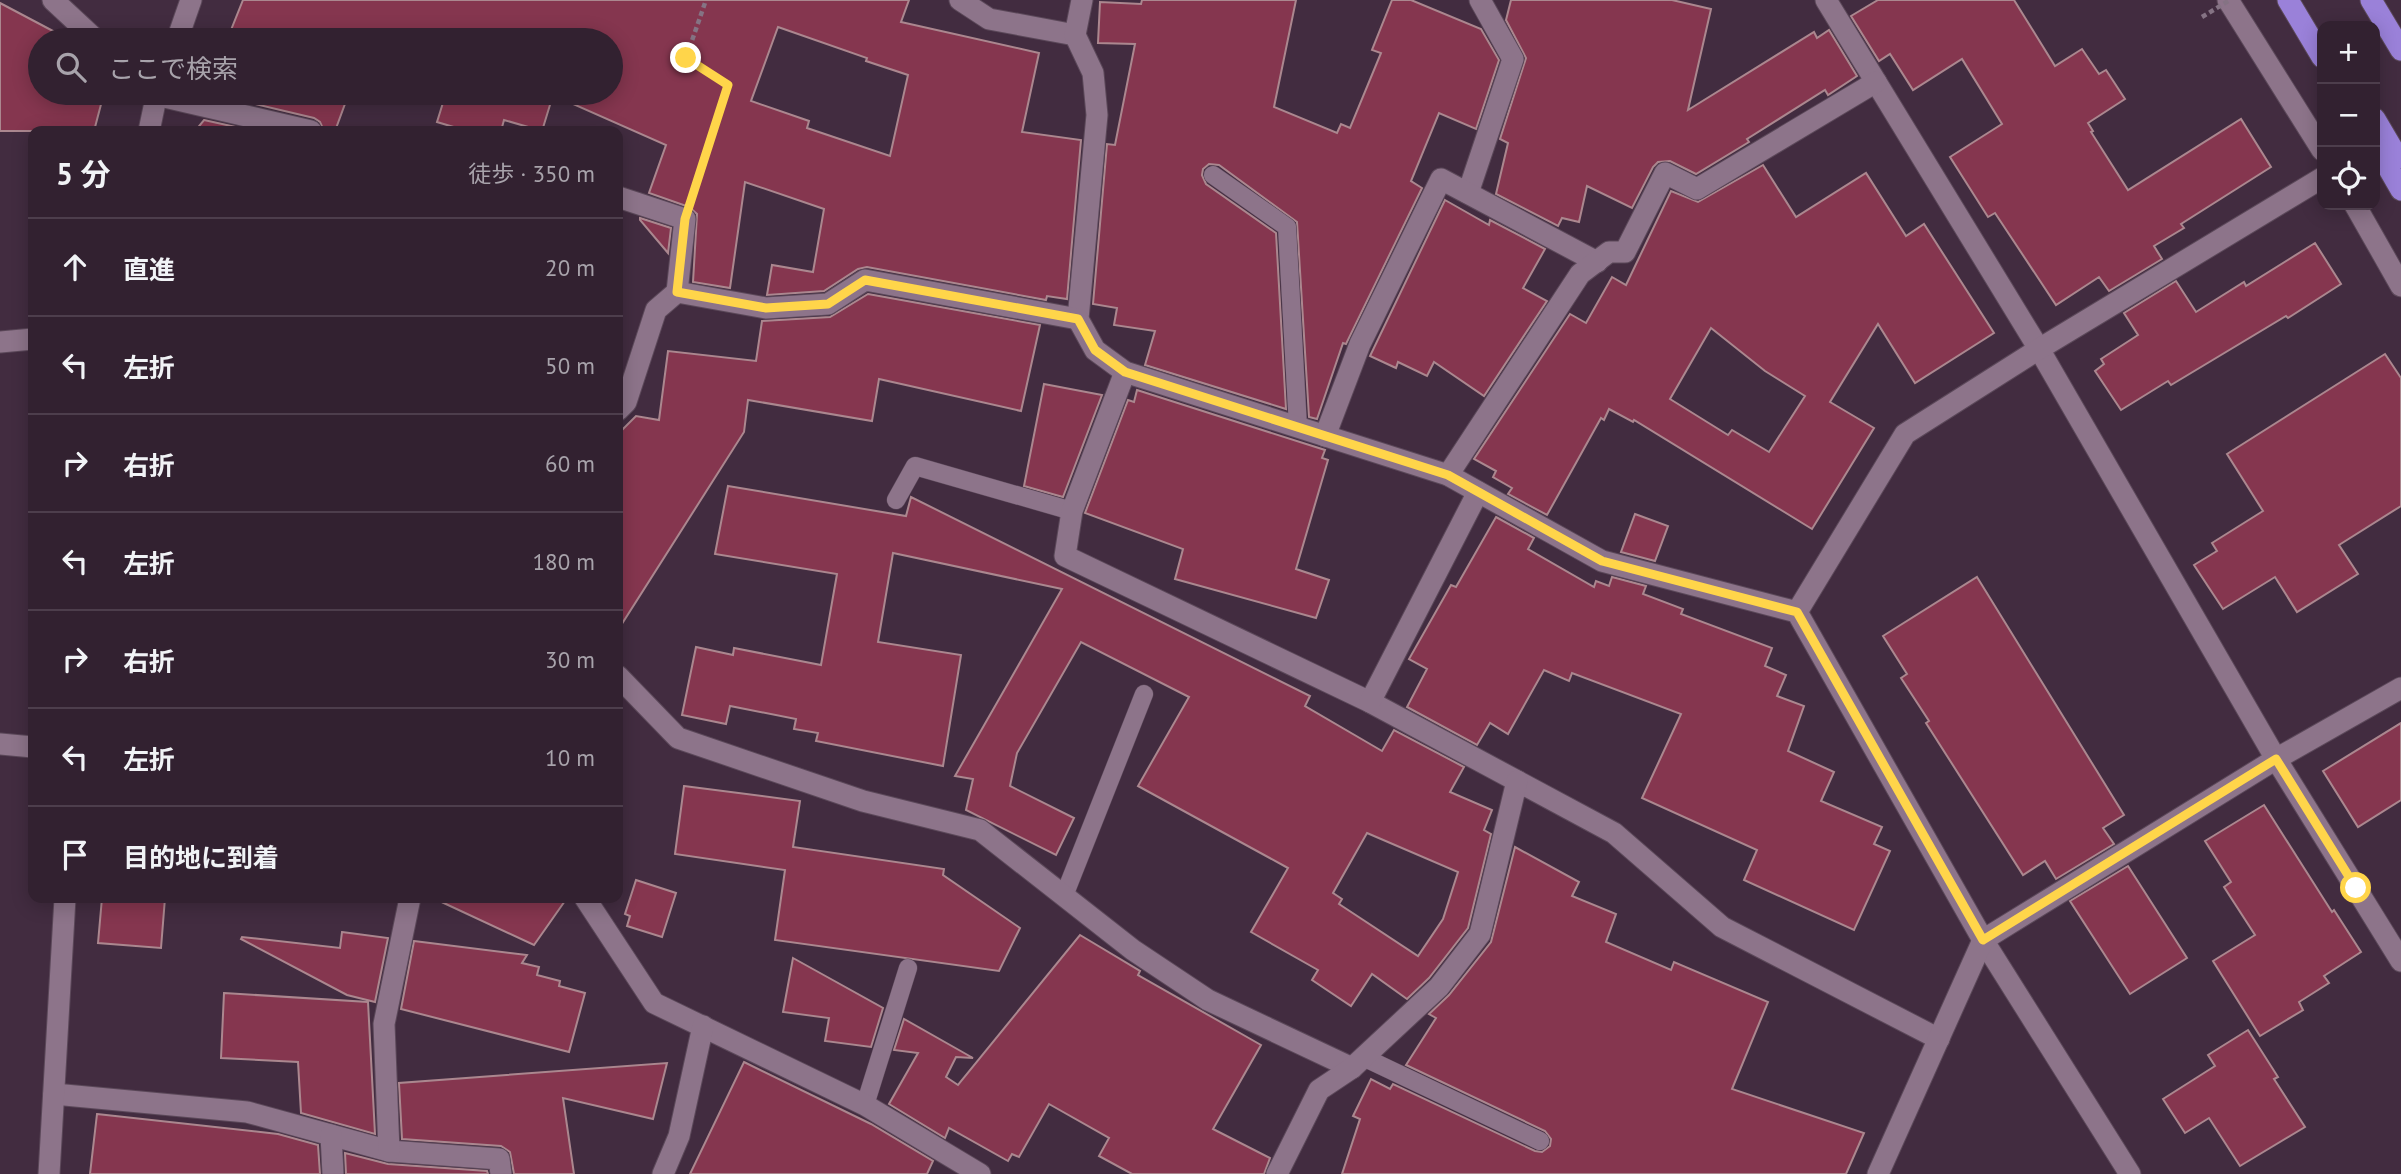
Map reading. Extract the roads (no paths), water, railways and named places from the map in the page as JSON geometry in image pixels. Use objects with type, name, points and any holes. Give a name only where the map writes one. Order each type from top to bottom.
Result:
[{"type":"highway","points":[[2288,0],[2317,49]]},
{"type":"highway","points":[[2304,0],[2317,22]]},
{"type":"highway","points":[[2371,0],[2401,50]]},
{"type":"highway","points":[[2380,127],[2401,163]]},
{"type":"highway","points":[[2376,147],[2401,190]]},
{"type":"street","points":[[52,0],[83,28]]},
{"type":"street","points":[[181,28],[191,0]]},
{"type":"street","points":[[960,0],[989,19],[1075,36]]},
{"type":"street","points":[[1082,0],[1075,36],[1093,73],[1097,115],[1078,319],[1095,350],[1125,372],[1448,475],[1602,561],[1797,612],[1983,940],[2130,1174]]},
{"type":"street","points":[[1468,193],[1513,60],[1480,0]]},
{"type":"street","points":[[1826,0],[2039,349],[2276,759],[2401,961]]},
{"type":"street","points":[[2229,0],[2320,147]]},
{"type":"street","points":[[1448,475],[1580,274],[1609,252],[1625,252],[1665,173],[1697,189],[1876,82]]},
{"type":"street","points":[[150,126],[154,105]]},
{"type":"street","points":[[202,105],[290,126]]},
{"type":"street","points":[[1325,436],[1360,344],[1441,179],[1597,262]]},
{"type":"street","points":[[1797,612],[1905,434],[2039,349],[2317,181]]},
{"type":"street","points":[[623,199],[685,219],[677,292],[656,310],[623,405]]},
{"type":"street","points":[[2358,210],[2401,286]]},
{"type":"street","points":[[677,292],[766,308],[803,306],[828,304],[865,280],[1078,319]]},
{"type":"street","points":[[0,342],[28,340]]},
{"type":"street","points":[[1125,372],[1073,510],[1065,556],[1370,702],[1614,832],[1722,927],[1939,1039]]},
{"type":"street","points":[[1370,702],[1478,492]]},
{"type":"street","points":[[623,681],[678,738],[863,801],[980,830],[1133,950],[1209,1000],[1357,1063]]},
{"type":"street","points":[[1878,1174],[1983,940],[2276,759],[2401,688]]},
{"type":"street","points":[[0,744],[28,747]]},
{"type":"street","points":[[1277,1174],[1319,1090],[1357,1063],[1439,987],[1480,934],[1517,781]]},
{"type":"street","points":[[49,1174],[65,903]]},
{"type":"street","points":[[389,1151],[384,1024],[409,903]]},
{"type":"street","points":[[588,903],[654,1003],[865,1105],[979,1174]]},
{"type":"street","points":[[663,1174],[679,1136],[703,1026]]},
{"type":"street","points":[[54,1094],[247,1112],[389,1151],[499,1159],[501,1174]]},
{"type":"street","points":[[331,1135],[333,1174]]},
{"type":"lane","points":[[1213,175],[1287,227],[1298,427]]},
{"type":"lane","points":[[896,500],[915,466],[1073,510]]},
{"type":"lane","points":[[1064,896],[1144,694]]},
{"type":"lane","points":[[865,1105],[908,968]]},
{"type":"lane","points":[[1357,1063],[1540,1140]]}]
